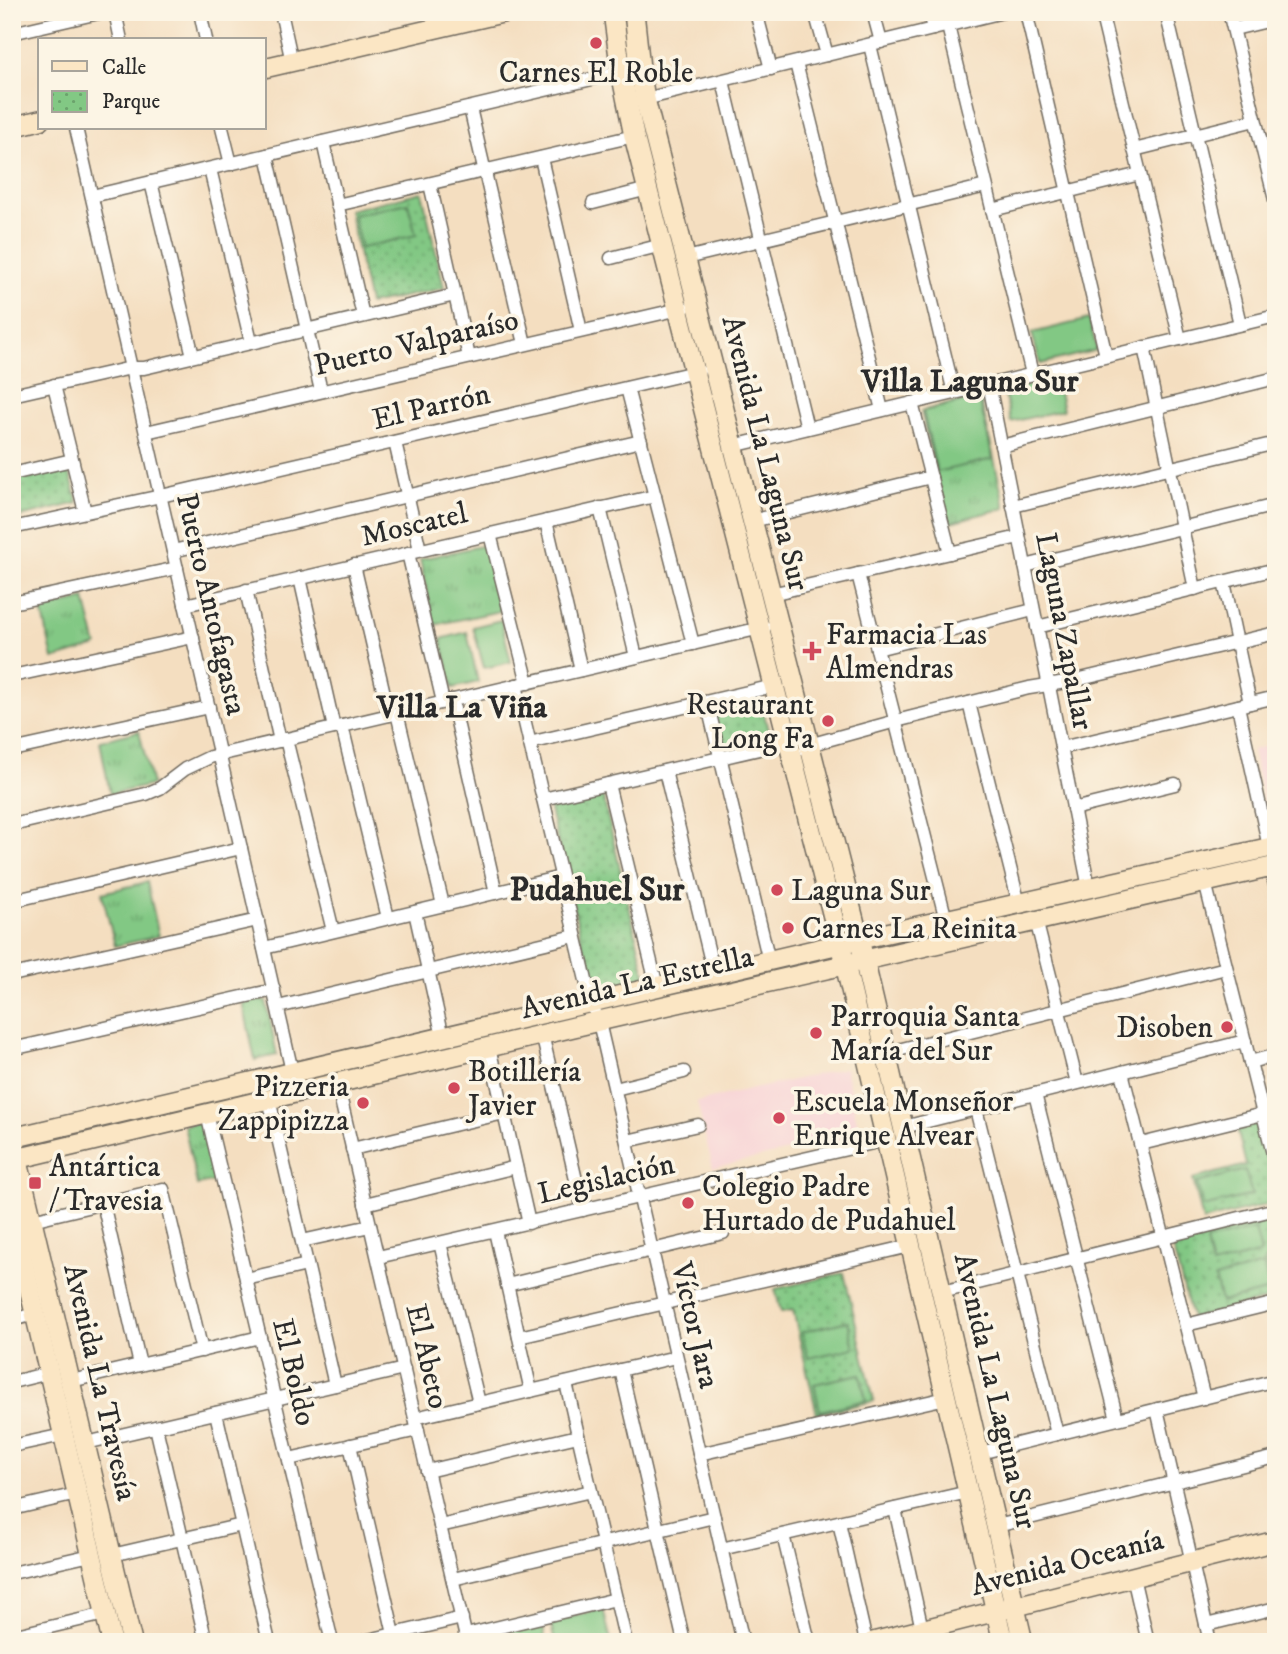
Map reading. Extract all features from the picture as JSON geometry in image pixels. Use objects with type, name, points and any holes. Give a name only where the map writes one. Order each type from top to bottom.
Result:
[{"type":"street","points":[[12,33],[103,12]]},
{"type":"street","points":[[115,12],[121,38]]},
{"type":"street","points":[[200,12],[206,38]]},
{"type":"street","points":[[281,12],[292,62]]},
{"type":"street","points":[[266,68],[449,19],[506,12]]},
{"type":"street","name":"Avenida La Laguna Sur","points":[[613,12],[630,70],[645,99],[685,258],[688,307]]},
{"type":"street","name":"Avenida La Laguna Sur","points":[[634,12],[630,70],[634,136],[662,245],[688,307],[759,628],[794,765],[886,1052],[1023,1642]]},
{"type":"street","points":[[756,12],[771,69]]},
{"type":"street","points":[[815,12],[827,55]]},
{"type":"street","points":[[873,12],[875,43],[908,205],[954,393]]},
{"type":"street","points":[[929,12],[933,29]]},
{"type":"street","points":[[645,99],[1003,12]]},
{"type":"street","points":[[1026,12],[1106,356]]},
{"type":"street","points":[[1101,12],[1180,339]]},
{"type":"street","points":[[1166,12],[1240,324]]},
{"type":"street","points":[[1229,12],[1276,204]]},
{"type":"street","points":[[1234,29],[1276,19]]},
{"type":"street","points":[[948,26],[1032,374]]},
{"type":"street","points":[[796,63],[882,410]]},
{"type":"street","points":[[92,196],[630,70]]},
{"type":"street","points":[[723,80],[807,428]]},
{"type":"street","points":[[470,108],[525,344]]},
{"type":"street","points":[[12,127],[38,120]]},
{"type":"street","points":[[1134,150],[1255,120]]},
{"type":"street","name":"Puerto Antofagasta","points":[[76,130],[297,1093]]},
{"type":"street","points":[[222,130],[230,164]]},
{"type":"street","points":[[337,205],[634,136]]},
{"type":"street","points":[[1261,144],[1276,141]]},
{"type":"street","points":[[323,142],[363,316]]},
{"type":"street","points":[[267,155],[321,391]]},
{"type":"street","points":[[541,158],[581,331]]},
{"type":"street","points":[[210,169],[251,342]]},
{"type":"street","points":[[992,210],[1140,174]]},
{"type":"street","points":[[151,182],[193,356]]},
{"type":"street","points":[[430,184],[469,357]]},
{"type":"street","points":[[685,258],[986,186]]},
{"type":"street","points":[[593,203],[648,189]]},
{"type":"street","points":[[611,258],[662,245]]},
{"type":"street","points":[[12,395],[131,368],[144,368],[455,295]]},
{"type":"street","name":"Puerto Valparaíso","points":[[146,432],[688,307]]},
{"type":"street","points":[[733,446],[1276,316]]},
{"type":"street","points":[[1144,347],[1195,589]]},
{"type":"street","name":"Avenida La Laguna Sur","points":[[704,370],[733,446],[779,624],[809,745],[850,942]]},
{"type":"street","name":"El Parrón","points":[[12,528],[704,370]]},
{"type":"street","points":[[1001,446],[1276,378]]},
{"type":"street","name":"Laguna Zapallar","points":[[989,384],[1089,888]]},
{"type":"street","points":[[54,385],[85,512]]},
{"type":"street","points":[[627,388],[692,644]]},
{"type":"street","points":[[912,403],[950,553]]},
{"type":"street","points":[[173,551],[641,441]]},
{"type":"street","points":[[395,442],[407,496],[414,552],[496,892]]},
{"type":"street","points":[[1013,506],[1276,443]]},
{"type":"street","points":[[12,474],[72,460]]},
{"type":"street","points":[[752,521],[931,477]]},
{"type":"street","name":"Moscatel","points":[[185,604],[655,496]]},
{"type":"street","points":[[1025,566],[1276,505]]},
{"type":"street","points":[[600,508],[636,657]]},
{"type":"street","points":[[546,521],[581,670]]},
{"type":"street","name":"Víctor Jara","points":[[490,534],[522,684],[529,743],[615,1089],[743,1642]]},
{"type":"street","points":[[771,594],[1019,537]]},
{"type":"street","points":[[354,565],[443,905]]},
{"type":"street","points":[[12,603],[177,568]]},
{"type":"street","points":[[1037,627],[1276,569]]},
{"type":"street","points":[[858,574],[946,920]]},
{"type":"street","points":[[300,578],[388,918]]},
{"type":"street","points":[[1224,582],[1237,642],[1244,704],[1273,857],[1276,888]]},
{"type":"street","points":[[246,590],[333,932]]},
{"type":"street","points":[[877,649],[1034,610]]},
{"type":"street","points":[[12,825],[146,794],[160,788],[195,763],[220,755],[779,624]]},
{"type":"street","points":[[794,765],[809,745],[896,721],[1029,688],[1072,681],[1276,633]]},
{"type":"street","points":[[12,676],[193,637]]},
{"type":"street","points":[[529,743],[774,686]]},
{"type":"street","points":[[1061,748],[1276,697]]},
{"type":"street","points":[[707,702],[769,961]]},
{"type":"street","points":[[969,703],[1019,904]]},
{"type":"street","points":[[12,750],[209,707]]},
{"type":"street","points":[[543,799],[789,742]]},
{"type":"street","points":[[665,771],[714,974]]},
{"type":"street","points":[[608,784],[657,987]]},
{"type":"street","points":[[1073,808],[1175,784]]},
{"type":"street","points":[[12,901],[241,848]]},
{"type":"street","name":"Avenida La Estrella","points":[[12,1137],[443,1037],[595,1012],[855,961],[1036,920],[1203,872],[1273,857]]},
{"type":"street","points":[[1203,872],[1263,1114],[1272,1135],[1276,1166]]},
{"type":"street","name":"Avenida La Estrella","points":[[15,1160],[541,1034],[657,987],[1089,888],[1203,872]]},
{"type":"street","points":[[264,948],[561,877]]},
{"type":"street","points":[[415,912],[443,1037]]},
{"type":"street","points":[[12,975],[258,920]]},
{"type":"street","points":[[1036,920],[1077,1083]]},
{"type":"street","points":[[278,1007],[575,936]]},
{"type":"street","name":"Avenida La Laguna Sur","points":[[855,961],[886,1140],[1003,1642]]},
{"type":"street","points":[[886,1052],[1227,968]]},
{"type":"street","points":[[12,1049],[274,990]]},
{"type":"street","points":[[541,1034],[583,1210]]},
{"type":"street","points":[[904,1127],[1245,1041]]},
{"type":"street","points":[[489,1047],[529,1223]]},
{"type":"street","points":[[1250,1062],[1276,1055]]},
{"type":"street","points":[[615,1089],[684,1072]]},
{"type":"street","points":[[1122,1072],[1204,1398]]},
{"type":"street","name":"El Abeto","points":[[337,1083],[467,1638]]},
{"type":"street","points":[[1035,1094],[1117,1419]]},
{"type":"street","points":[[269,1099],[335,1385]]},
{"type":"street","points":[[976,1109],[1057,1434]]},
{"type":"street","name":"El Boldo","points":[[207,1114],[332,1642]]},
{"type":"street","points":[[352,1149],[504,1114]]},
{"type":"street","points":[[1141,1144],[1263,1114]]},
{"type":"street","points":[[626,1141],[698,1125]]},
{"type":"street","name":"Avenida La Travesía","points":[[12,1137],[15,1160],[32,1220],[132,1642]]},
{"type":"street","name":"Legislación","points":[[378,1257],[886,1140]]},
{"type":"street","points":[[365,1204],[516,1167]]},
{"type":"street","points":[[32,1220],[163,1189],[202,1351]]},
{"type":"street","points":[[103,1203],[140,1365]]},
{"type":"street","points":[[942,1292],[1276,1209]]},
{"type":"street","name":"Avenida La Travesía","points":[[12,1215],[17,1255],[35,1314],[112,1642]]},
{"type":"street","points":[[302,1241],[370,1226]]},
{"type":"street","points":[[495,1231],[531,1391]]},
{"type":"street","points":[[507,1285],[723,1233]]},
{"type":"street","points":[[440,1243],[479,1403]]},
{"type":"street","points":[[519,1337],[911,1246]]},
{"type":"street","points":[[246,1279],[307,1265]]},
{"type":"street","points":[[1186,1325],[1276,1303]]},
{"type":"street","points":[[12,1320],[35,1314]]},
{"type":"street","points":[[71,1381],[260,1337]]},
{"type":"street","points":[[289,1459],[350,1445],[479,1403],[676,1357]]},
{"type":"street","points":[[86,1443],[404,1369]]},
{"type":"street","points":[[621,1370],[684,1642]]},
{"type":"street","points":[[12,1382],[49,1373]]},
{"type":"street","points":[[980,1453],[1276,1380]]},
{"type":"street","points":[[566,1383],[626,1642]]},
{"type":"street","points":[[699,1454],[946,1398]]},
{"type":"street","points":[[1157,1409],[1210,1642]]},
{"type":"street","points":[[216,1413],[269,1642]]},
{"type":"street","points":[[156,1427],[206,1642]]},
{"type":"street","points":[[12,1446],[63,1435]]},
{"type":"street","points":[[427,1471],[578,1436]]},
{"type":"street","points":[[350,1445],[394,1634]]},
{"type":"street","points":[[997,1526],[1276,1457]]},
{"type":"street","points":[[440,1526],[591,1490]]},
{"type":"street","points":[[722,1549],[968,1492]]},
{"type":"street","points":[[12,1509],[77,1494]]},
{"type":"street","points":[[895,1509],[922,1629]]},
{"type":"street","points":[[453,1579],[714,1517]]},
{"type":"street","points":[[839,1522],[866,1642]]},
{"type":"street","points":[[112,1555],[242,1525]]},
{"type":"street","points":[[783,1535],[808,1642]]},
{"type":"street","name":"Avenida Oceanía","points":[[873,1642],[1276,1541]]},
{"type":"street","points":[[12,1573],[91,1555]]},
{"type":"street","points":[[1133,1577],[1148,1642]]},
{"type":"street","points":[[467,1638],[616,1599]]},
{"type":"street","points":[[1206,1625],[1276,1608]]},
{"type":"street","points":[[12,1636],[105,1614]]},
{"type":"street","points":[[360,1642],[462,1618]]},
{"type":"shaded area","points":[[1276,744],[1276,831],[1271,832],[1252,750]]},
{"type":"shaded area","name":"Escuela Monseñor Enrique Alvear","points":[[845,1068],[860,1135],[713,1168],[697,1102]]},
{"type":"green space","points":[[422,192],[444,288],[369,304],[349,210]]},
{"type":"green space","points":[[408,203],[416,235],[361,248],[353,215]]},
{"type":"green space","points":[[1089,319],[1097,350],[1040,364],[1032,333]]},
{"type":"green space","points":[[1056,379],[1063,410],[1011,422],[1004,391]]},
{"type":"green space","points":[[980,396],[1005,508],[947,523],[921,411]]},
{"type":"green space","points":[[979,398],[993,459],[937,472],[923,411]]},
{"type":"green space","points":[[67,464],[78,503],[12,519],[12,477]]},
{"type":"green space","points":[[486,545],[500,611],[434,625],[420,559]]},
{"type":"green space","points":[[85,599],[97,646],[53,659],[42,610]]},
{"type":"green space","points":[[501,620],[511,662],[484,668],[473,627]]},
{"type":"green space","points":[[467,632],[478,682],[453,688],[441,639]]},
{"type":"green space","points":[[759,692],[771,743],[723,755],[711,705]]},
{"type":"green space","points":[[139,731],[152,785],[110,794],[100,741]]},
{"type":"green space","points":[[602,793],[646,978],[594,991],[549,806]]},
{"type":"green space","points":[[147,882],[159,936],[115,946],[102,893]]},
{"type":"green space","points":[[266,1001],[277,1055],[255,1060],[243,1003]]},
{"type":"green space","points":[[203,1121],[216,1181],[197,1185],[184,1125]]},
{"type":"green space","points":[[1259,1123],[1276,1192],[1276,1202],[1203,1221],[1193,1179],[1246,1165],[1237,1129]]},
{"type":"green space","points":[[1245,1170],[1252,1195],[1203,1207],[1197,1183]]},
{"type":"green space","points":[[1276,1218],[1276,1257],[1265,1260],[1274,1298],[1192,1318],[1172,1246]]},
{"type":"green space","points":[[1255,1229],[1261,1253],[1212,1266],[1206,1241]]},
{"type":"green space","points":[[1263,1265],[1270,1290],[1221,1302],[1215,1278]]},
{"type":"green space","points":[[844,1273],[874,1401],[817,1414],[793,1310],[781,1312],[775,1289]]},
{"type":"green space","points":[[848,1321],[854,1348],[808,1358],[802,1332]]},
{"type":"green space","points":[[860,1374],[866,1400],[820,1411],[814,1384]]},
{"type":"green space","points":[[603,1609],[611,1640],[555,1642],[550,1622]]},
{"type":"green space","points":[[542,1623],[546,1642],[490,1642],[489,1637]]},
{"type":"place","name":"Carnes El Roble","points":[[596,43]]},
{"type":"place","name":"Farmacia Las Almendras","points":[[812,651]]},
{"type":"place","name":"Restaurant Long Fa","points":[[828,721]]},
{"type":"place","name":"Laguna Sur","points":[[777,890]]},
{"type":"place","name":"Carnes La Reinita","points":[[788,928]]},
{"type":"place","name":"Disoben","points":[[1227,1027]]},
{"type":"place","name":"Parroquia Santa María del Sur","points":[[816,1033]]},
{"type":"place","name":"Botillería Javier","points":[[454,1088]]},
{"type":"place","name":"Pizzeria Zappipizza","points":[[363,1103]]},
{"type":"place","name":"Escuela Monseñor Enrique Alvear","points":[[779,1118]]},
{"type":"place","name":"Antártica / Travesia","points":[[35,1183]]},
{"type":"place","name":"Colegio Padre Hurtado de Pudahuel","points":[[688,1203]]},
{"type":"district","name":"Villa Laguna Sur","points":[[970,380]]},
{"type":"district","name":"Villa La Viña","points":[[462,706]]},
{"type":"district","name":"Pudahuel Sur","points":[[597,888]]}]
